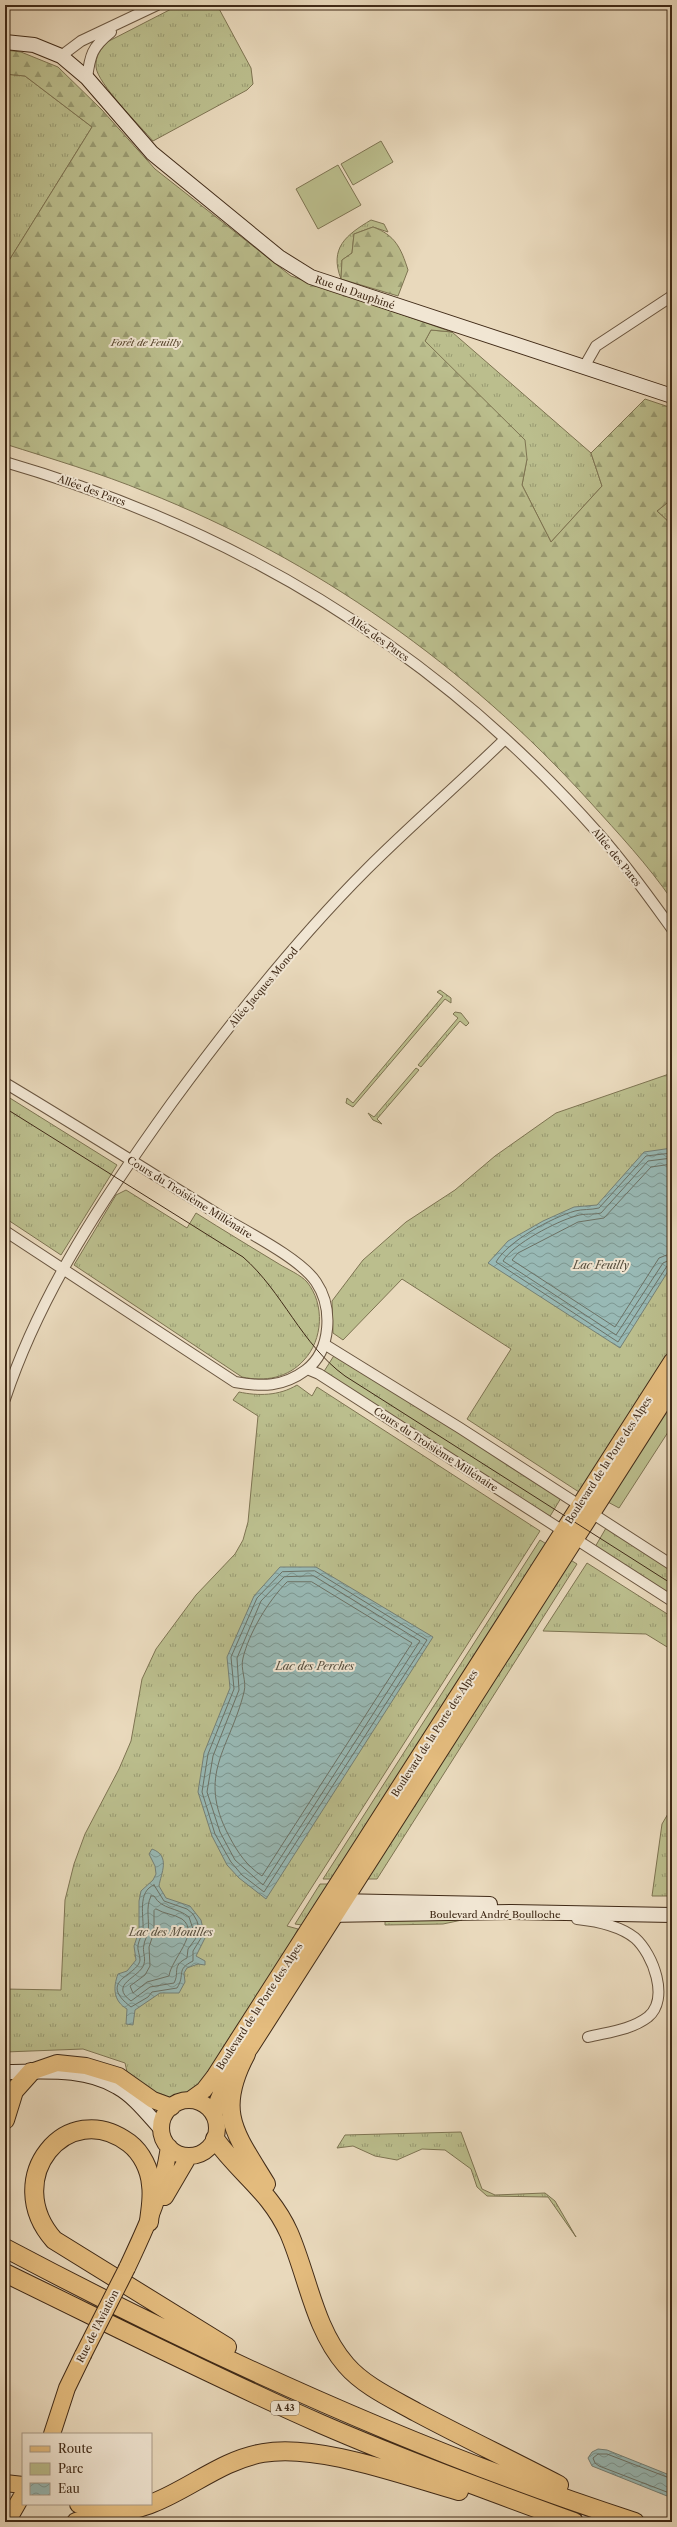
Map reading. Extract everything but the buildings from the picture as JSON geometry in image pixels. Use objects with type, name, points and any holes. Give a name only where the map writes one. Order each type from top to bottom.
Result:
[{"type":"highway","points":[[246,2054],[231,2086],[230,2112],[237,2136],[277,2202],[328,2340],[347,2366],[378,2391],[627,2519]]},
{"type":"highway","points":[[5,2120],[14,2091],[31,2072]]},
{"type":"highway","points":[[149,2222],[151,2185],[146,2166],[138,2152],[122,2138],[102,2131],[80,2131],[60,2139],[40,2158],[32,2178],[32,2205],[39,2222],[54,2240],[300,2391]]},
{"type":"highway","points":[[215,2139],[227,2156],[254,2181],[270,2200],[289,2233]]},
{"type":"highway","name":"A 43","points":[[5,2248],[177,2335],[300,2391],[502,2474],[627,2519]]},
{"type":"highway","name":"A 43","points":[[5,2273],[219,2378],[322,2424],[450,2476],[574,2522]]},
{"type":"highway","points":[[152,2502],[186,2486],[218,2468],[245,2457],[272,2452],[304,2452],[390,2472],[570,2522]]},
{"type":"highway","points":[[152,2496],[186,2486]]},
{"type":"highway","points":[[76,2522],[140,2508],[146,2505]]},
{"type":"main road","name":"Boulevard de la Porte des Alpes","points":[[586,1509],[672,1361]]},
{"type":"main road","name":"Boulevard de la Porte des Alpes","points":[[190,2100],[204,2090],[214,2077],[326,1901],[586,1509],[672,1388]]},
{"type":"main road","name":"Boulevard de la Porte des Alpes","points":[[214,2115],[216,2101],[225,2083],[246,2054],[335,1916],[569,1535]]},
{"type":"main road","points":[[31,2072],[57,2063],[86,2066],[119,2076],[153,2100],[172,2107]]},
{"type":"main road","points":[[190,2100],[204,2104],[214,2115],[217,2127],[215,2139],[204,2151],[189,2156],[175,2152],[170,2148],[162,2130],[166,2113],[172,2107],[190,2100]]},
{"type":"main road","name":"Rue de l'Aviation","points":[[149,2222],[165,2179],[170,2148]]},
{"type":"main road","name":"Rue de l'Aviation","points":[[52,2433],[70,2383],[83,2355],[149,2222],[189,2156]]},
{"type":"main road","points":[[5,2483],[22,2485]]},
{"type":"main road","points":[[8,2522],[22,2496]]},
{"type":"main road","points":[[18,2522],[27,2505]]},
{"type":"street","points":[[61,56],[81,41],[122,23],[157,5]]},
{"type":"street","points":[[87,78],[90,55],[100,41],[122,23]]},
{"type":"street","name":"Rue du Dauphiné","points":[[5,42],[34,45],[61,56],[87,78],[152,153],[280,257],[311,277],[672,396]]},
{"type":"street","points":[[584,367],[596,346],[672,296]]},
{"type":"street","name":"Allée des Parcs","points":[[5,462],[119,500],[172,522],[257,561],[388,642],[437,680],[505,739],[599,834],[672,930]]},
{"type":"street","name":"Allée Jacques Monod","points":[[5,1399],[27,1341],[63,1269],[131,1160],[208,1054],[276,970],[340,897],[422,816],[505,739]]},
{"type":"street","name":"Cours du Troisième Millénaire","points":[[5,1083],[131,1160],[307,1271],[322,1292],[327,1310],[327,1333],[324,1344],[307,1369],[291,1380],[272,1386],[258,1387],[235,1382],[5,1231]]},
{"type":"street","points":[[324,1344],[672,1565]]},
{"type":"street","name":"Cours du Troisième Millénaire","points":[[307,1369],[325,1378],[672,1601]]},
{"type":"street","name":"Boulevard André Boulloche","points":[[326,1901],[672,1907]]},
{"type":"street","points":[[512,1912],[590,1920],[615,1928],[635,1939],[649,1958],[659,1984],[660,1994],[658,2004],[649,2016],[636,2025],[588,2037]]},
{"type":"street","name":"Boulevard André Boulloche","points":[[317,1915],[335,1916],[512,1912],[672,1915]]},
{"type":"street","points":[[5,2063],[57,2063]]},
{"type":"street","points":[[5,2072],[74,2073],[98,2078],[117,2087],[138,2103],[162,2130]]},
{"type":"green space","points":[[179,5],[217,5],[251,68],[253,84],[247,90],[153,141],[111,94],[98,74],[96,59],[101,49],[109,41]]},
{"type":"green space","name":"Forêt de Feuilly","points":[[5,50],[21,52],[58,67],[102,110],[155,169],[291,276],[452,332],[431,330],[425,341],[525,440],[527,459],[522,485],[551,542],[602,486],[591,453],[645,399],[672,408],[672,499],[657,511],[672,525],[672,900],[653,874],[622,837],[543,753],[493,706],[440,662],[386,622],[329,584],[270,550],[209,519],[146,492],[76,466],[5,444],[5,267],[92,127],[25,76],[5,74]]},
{"type":"green space","points":[[5,74],[25,76],[92,127],[5,267]]},
{"type":"green space","points":[[381,141],[393,162],[353,185],[341,164]]},
{"type":"green space","points":[[338,165],[361,205],[318,229],[296,189]]},
{"type":"green space","points":[[371,220],[384,224],[388,232],[373,227],[354,234],[352,253],[342,260],[341,279],[337,259],[342,244],[354,231]]},
{"type":"green space","points":[[373,227],[381,230],[392,238],[400,249],[408,270],[398,296],[341,279],[342,260],[352,253],[354,234]]},
{"type":"green space","points":[[431,330],[452,332],[591,453],[602,486],[551,542],[522,485],[527,459],[425,341]]},
{"type":"green space","points":[[672,499],[672,525],[657,511]]},
{"type":"green space","points":[[440,990],[451,998],[451,1003],[445,999],[353,1107],[346,1103],[347,1098],[353,1103],[443,996],[437,992]]},
{"type":"green space","points":[[455,1012],[461,1013],[469,1023],[466,1026],[460,1021],[421,1067],[418,1065],[458,1018],[453,1014]]},
{"type":"green space","points":[[416,1068],[419,1070],[377,1119],[382,1124],[373,1120],[368,1113],[374,1117]]},
{"type":"green space","points":[[672,1073],[672,1352],[582,1494],[467,1419],[511,1349],[402,1279],[343,1340],[333,1333],[332,1301],[363,1260],[406,1222],[455,1190],[495,1156],[556,1113]]},
{"type":"green space","points":[[5,1095],[117,1165],[61,1255],[5,1218]]},
{"type":"green space","points":[[126,1190],[187,1228],[196,1213],[304,1279],[313,1291],[317,1301],[319,1322],[315,1342],[304,1360],[291,1371],[276,1377],[259,1379],[242,1377],[74,1265],[116,1195]]},
{"type":"green space","points":[[335,1354],[561,1498],[549,1518],[323,1373]]},
{"type":"green space","points":[[297,1385],[312,1396],[317,1387],[540,1531],[287,1926],[298,1929],[272,1977],[209,2076],[192,2092],[173,2098],[154,2094],[128,2076],[125,2063],[83,2049],[5,2052],[5,1989],[61,1990],[65,1900],[74,1864],[85,1834],[119,1769],[131,1741],[142,1679],[156,1649],[196,1595],[235,1554],[243,1540],[248,1522],[258,1416],[233,1400],[239,1392],[268,1394],[290,1389]]},
{"type":"green space","points":[[672,1398],[672,1426],[619,1508],[606,1501]]},
{"type":"green space","points":[[606,1528],[672,1570],[672,1596],[595,1547]]},
{"type":"green space","points":[[540,1540],[548,1545],[336,1879],[323,1879]]},
{"type":"green space","points":[[569,1559],[577,1564],[377,1879],[363,1879],[531,1625],[530,1620]]},
{"type":"green space","points":[[587,1563],[672,1617],[672,1650],[646,1634],[543,1631]]},
{"type":"green space","points":[[672,1807],[668,1896],[652,1896],[662,1824]]},
{"type":"green space","points":[[320,1884],[333,1884],[302,1925],[295,1924]]},
{"type":"green space","points":[[385,1920],[462,1920],[443,1924],[385,1925]]},
{"type":"green space","points":[[461,2132],[482,2189],[495,2195],[545,2193],[555,2201],[576,2237],[548,2197],[487,2196],[477,2187],[471,2169],[445,2150],[422,2149],[397,2160],[375,2156],[353,2146],[337,2148],[345,2135]]},
{"type":"water","name":"Lac Feuilly","points":[[672,1148],[672,1265],[620,1348],[488,1263],[508,1241],[543,1221],[574,1207],[597,1205],[644,1152]]},
{"type":"water","name":"Lac des Perches","points":[[280,1567],[316,1567],[433,1637],[266,1899],[239,1878],[227,1865],[212,1836],[198,1792],[204,1753],[230,1688],[227,1657],[254,1596]]},
{"type":"water","name":"Lac des Mouilles","points":[[152,1849],[158,1852],[163,1860],[163,1870],[159,1886],[166,1898],[190,1906],[201,1920],[205,1938],[196,1956],[205,1961],[205,1965],[198,1964],[187,1968],[184,1973],[185,1982],[179,1993],[160,1993],[135,2010],[133,2025],[126,2024],[127,2009],[122,2006],[117,1998],[115,1993],[115,1984],[118,1974],[127,1971],[136,1960],[134,1946],[139,1931],[139,1901],[141,1891],[153,1880],[156,1874],[155,1866],[149,1854]]},
{"type":"water","points":[[598,2449],[607,2450],[672,2476],[672,2498],[592,2466],[588,2458],[592,2452]]},
{"type":"tram line","points":[[5,1108],[243,1257],[270,1286],[316,1349],[345,1376],[672,1584]]}]
